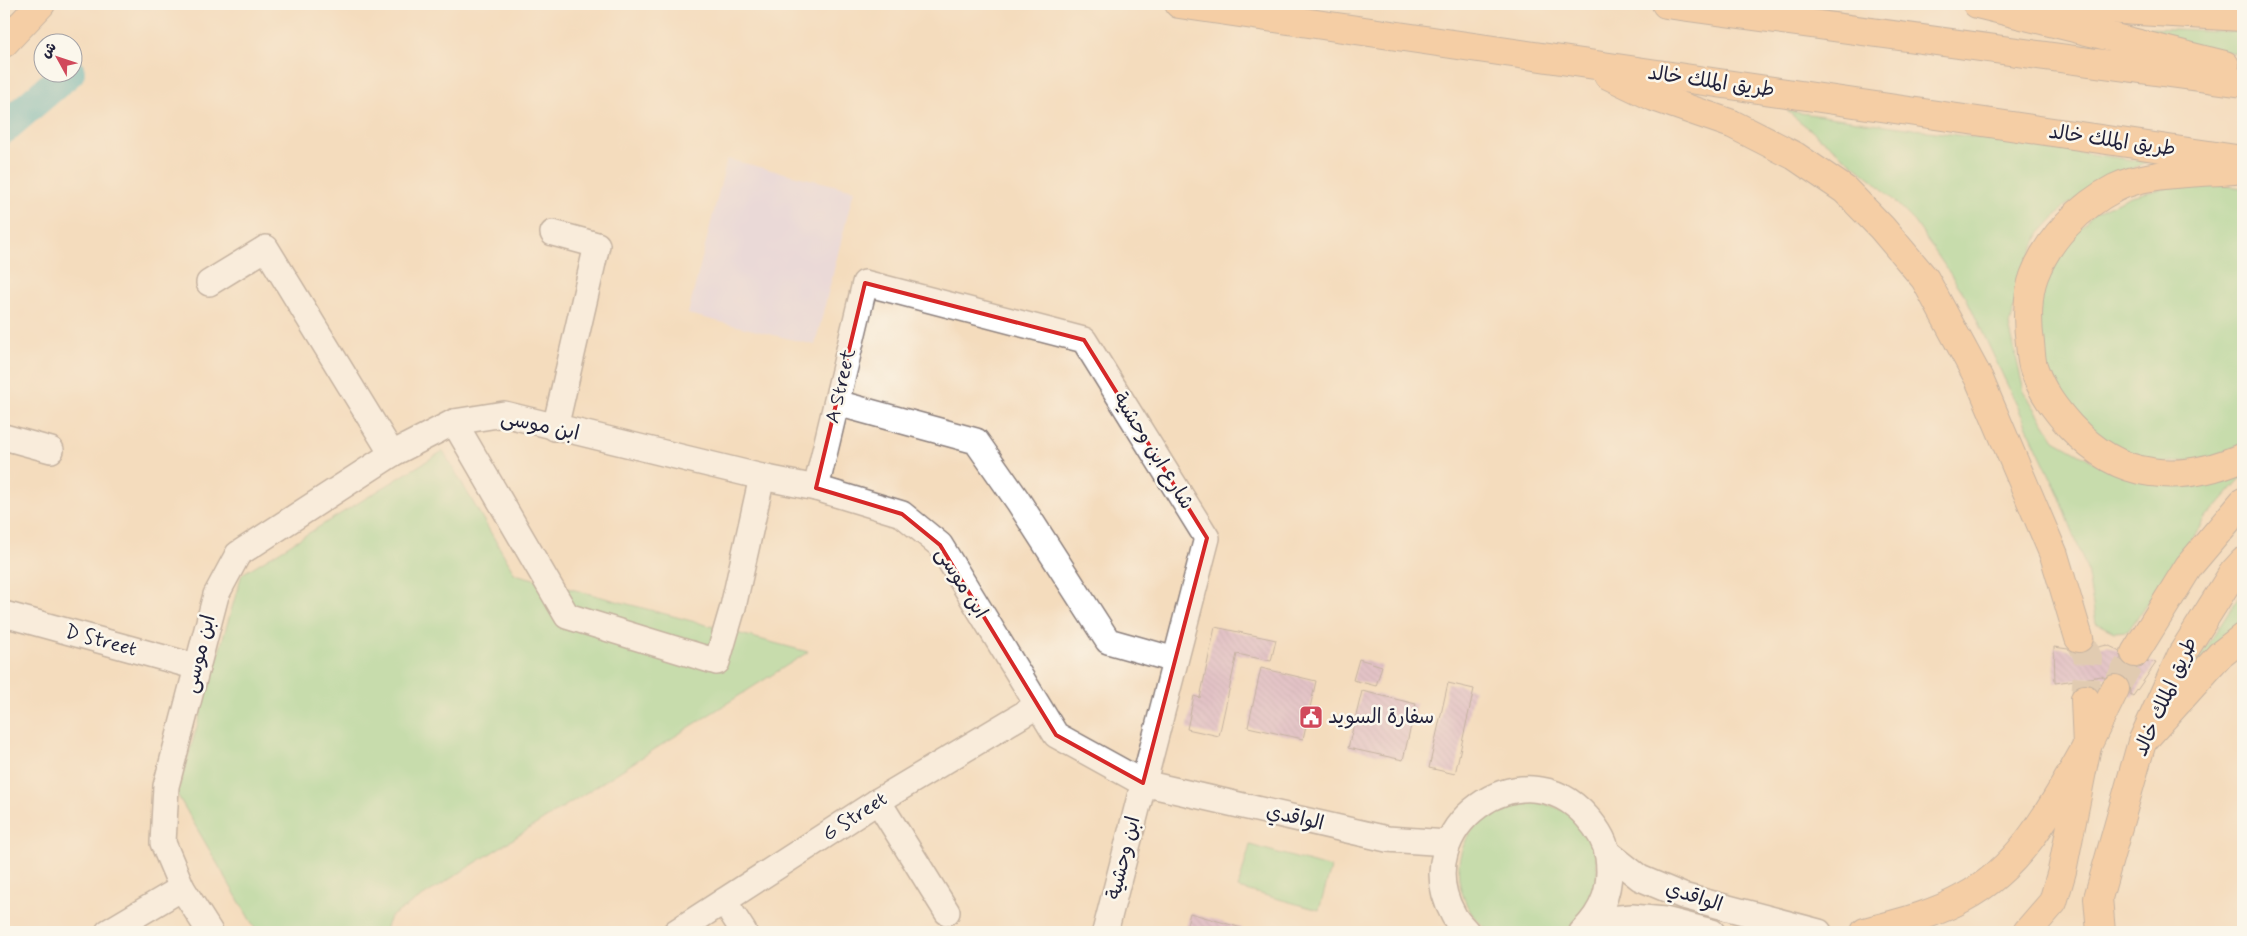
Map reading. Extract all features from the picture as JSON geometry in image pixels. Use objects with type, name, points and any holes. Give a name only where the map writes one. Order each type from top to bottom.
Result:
[{"type":"main road","points":[[4,43],[41,4]]},
{"type":"main road","name":"طريق الملك خالد","points":[[1179,4],[2243,160]]},
{"type":"main road","points":[[1666,4],[2243,83]]},
{"type":"main road","points":[[1977,4],[2243,70]]},
{"type":"main road","points":[[2014,4],[2217,10],[2243,17]]},
{"type":"main road","points":[[1584,63],[1654,98],[1732,124],[1795,156],[1845,190],[1882,228],[1926,279],[1979,379],[2054,555],[2078,638]]},
{"type":"main road","points":[[2243,169],[2154,176],[2116,188],[2091,204],[2055,238],[2034,277],[2027,322],[2033,368],[2052,405],[2087,445],[2117,463],[2150,472],[2183,473],[2220,467],[2243,457]]},
{"type":"main road","name":"طريق الملك خالد","points":[[2134,653],[2189,566],[2243,502]]},
{"type":"main road","name":"طريق الملك خالد","points":[[2101,932],[2098,898],[2142,742],[2182,654],[2233,573],[2243,562]]},
{"type":"main road","points":[[2142,742],[2220,656],[2243,637]]},
{"type":"main road","points":[[1865,932],[1920,917],[1964,898],[2006,868],[2044,821],[2087,746],[2115,690]]},
{"type":"main road","points":[[2026,932],[2053,902],[2062,871],[2087,746],[2085,699]]},
{"type":"street","points":[[553,233],[597,245],[555,428]]},
{"type":"street","points":[[209,283],[266,248],[392,454]]},
{"type":"street","name":"A Street","points":[[816,488],[865,283]]},
{"type":"street","name":"شارع ابن وحشية","points":[[865,283],[1084,340],[1207,538],[1143,783]]},
{"type":"street","points":[[837,403],[976,441],[1018,501],[1108,641],[1175,660]]},
{"type":"street","name":"ابن موسى","points":[[210,932],[182,888],[163,843],[166,786],[216,594],[238,554],[392,454],[454,422],[504,414],[555,428],[816,488],[902,514],[940,546],[1056,735],[1143,783]]},
{"type":"street","points":[[454,422],[567,616],[717,662],[733,607],[762,477]]},
{"type":"street","points":[[4,437],[51,450]]},
{"type":"street","name":"D Street","points":[[4,614],[197,667]]},
{"type":"street","name":"G Street","points":[[676,932],[878,801],[1037,706]]},
{"type":"street","name":"الواقدي","points":[[1143,783],[1387,839],[1448,843]]},
{"type":"street","name":"ابن وحشية","points":[[1105,932],[1143,783]]},
{"type":"street","points":[[1467,932],[1453,914],[1444,891],[1442,867],[1448,843],[1461,820],[1481,802],[1505,791],[1531,789],[1557,794],[1580,808],[1597,828],[1607,852],[1610,870],[1608,888],[1603,904],[1589,926]]},
{"type":"street","points":[[878,801],[947,912]]},
{"type":"street","points":[[1387,839],[1442,867]]},
{"type":"street","name":"الواقدي","points":[[1607,852],[1640,878],[1683,896],[1819,932]]},
{"type":"street","points":[[108,932],[182,888]]},
{"type":"street","points":[[724,901],[744,932]]},
{"type":"street","name":"الواقدي","points":[[1589,926],[1632,917],[1665,920],[1712,932]]},
{"type":"highlighted area","points":[[865,283],[1084,340],[1207,538],[1143,783],[1056,735],[940,545],[902,514],[816,488]]},
{"type":"shaded area","points":[[727,159],[854,190],[815,345],[688,314]]},
{"type":"green space","points":[[2124,27],[2243,32],[2243,54],[2193,47]]},
{"type":"green space","points":[[1787,111],[2147,162],[2106,181],[2065,206],[2039,234],[2023,275],[2009,325],[2024,392],[2055,440],[2108,470],[2243,469],[2243,476],[2206,518],[2128,631],[2114,632],[2096,623],[2087,570],[2059,495],[1966,297],[1915,222],[1874,181]]},
{"type":"green space","points":[[2221,185],[2243,188],[2243,443],[2210,458],[2163,463],[2117,451],[2082,424],[2052,385],[2036,338],[2041,291],[2059,249],[2094,213],[2131,196],[2175,186]]},
{"type":"green space","points":[[443,451],[515,574],[808,652],[390,917],[384,932],[257,932],[177,794],[242,574]]},
{"type":"green space","points":[[2243,590],[2243,627],[2195,665]]},
{"type":"green space","points":[[1527,801],[1551,806],[1568,813],[1582,827],[1594,850],[1597,863],[1595,889],[1583,912],[1568,929],[1561,932],[1501,933],[1488,929],[1471,913],[1460,884],[1460,857],[1464,845],[1478,823],[1501,807]]},
{"type":"green space","points":[[1250,845],[1331,868],[1319,910],[1238,888]]},
{"type":"building","points":[[1215,627],[1276,640],[1271,661],[1237,654],[1219,736],[1187,729],[1194,696],[1200,698]]},
{"type":"building","points":[[2107,645],[2120,651],[2121,660],[2127,666],[2134,669],[2142,667],[2148,661],[2156,663],[2133,696],[2130,694],[2128,680],[2122,675],[2114,673],[2105,678],[2102,676],[2055,683],[2054,647],[2083,653],[2090,649]]},
{"type":"building","points":[[1359,659],[1382,666],[1376,686],[1353,680]]},
{"type":"building","points":[[1261,668],[1316,681],[1303,739],[1248,727]]},
{"type":"building","points":[[1448,683],[1474,689],[1455,774],[1429,768]]},
{"type":"building","points":[[1362,691],[1416,704],[1403,760],[1348,748]]},
{"type":"building","points":[[1190,913],[1242,928],[1242,932],[1185,932]]},
{"type":"waterway","points":[[4,128],[57,82]]},
{"type":"tunnel","points":[[2079,638],[2088,658],[2085,699]]},
{"type":"tunnel","points":[[2115,689],[2135,653]]},
{"type":"place","name":"سفارة السويد","points":[[1311,717]]}]
